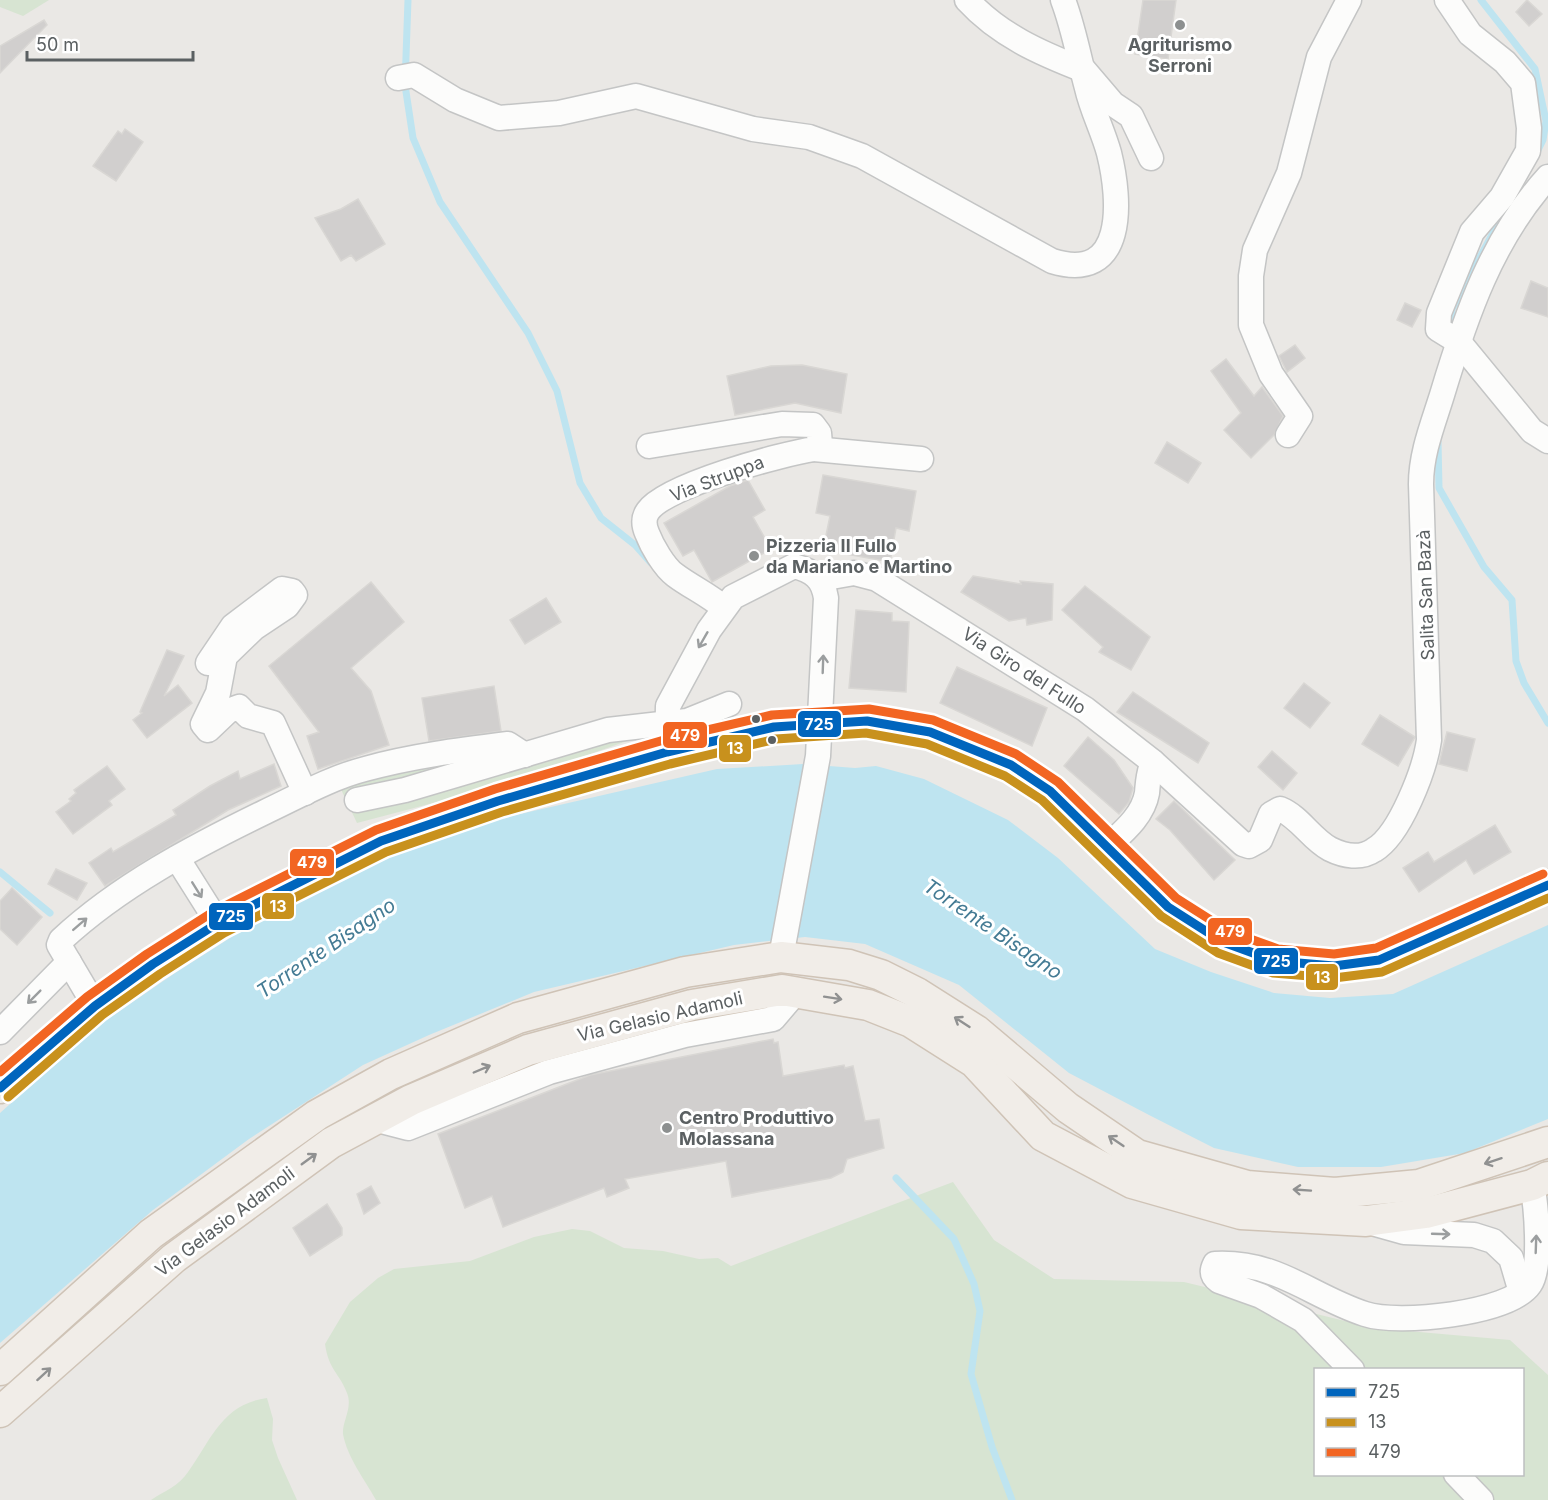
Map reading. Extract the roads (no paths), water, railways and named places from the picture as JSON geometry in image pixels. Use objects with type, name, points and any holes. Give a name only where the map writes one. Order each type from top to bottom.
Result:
[{"type":"main road","points":[[0,1088],[95,1006],[218,923],[381,842],[498,801],[566,781],[666,738],[820,723],[867,721],[930,732],[1011,765],[1050,791],[1168,907],[1194,925],[1223,942],[1252,954],[1305,965],[1334,966],[1379,960],[1548,885]]},
{"type":"main road","name":"Via Gelasio Adamoli","points":[[0,1370],[152,1234],[317,1115],[391,1074],[518,1017],[685,972],[782,952],[849,964],[881,975],[917,993],[977,1031],[1068,1108],[1137,1155],[1247,1186],[1335,1193],[1419,1185],[1548,1142]]},
{"type":"main road","name":"Via Gelasio Adamoli","points":[[0,1412],[174,1258],[331,1143],[411,1100],[528,1050],[692,1005],[782,990],[868,1005],[911,1022],[974,1062],[1043,1136],[1132,1183],[1241,1214],[1366,1221],[1426,1213],[1540,1181]]},
{"type":"street","points":[[967,0],[983,17],[1012,38],[1084,70],[1113,104],[1131,116],[1151,158]]},
{"type":"street","points":[[1288,435],[1300,416],[1271,375],[1251,324],[1251,276],[1255,250],[1289,173],[1319,57],[1349,0]]},
{"type":"street","points":[[1447,0],[1470,34],[1505,62],[1523,83],[1529,128],[1528,151],[1502,197],[1472,232],[1439,312],[1438,329],[1459,342],[1532,431],[1548,441]]},
{"type":"street","points":[[406,77],[499,118],[559,113],[636,96],[753,129],[809,136],[862,156],[1052,261],[1078,266],[1099,260],[1108,251],[1114,219],[1113,171],[1086,87],[1068,4]]},
{"type":"street","name":"Salita San Bazà","points":[[1237,840],[1243,844],[1255,845],[1263,834],[1271,814],[1280,809],[1291,814],[1330,849],[1352,856],[1365,855],[1384,843],[1407,802],[1425,760],[1429,740],[1421,468],[1474,296],[1513,220],[1548,177]]},
{"type":"street","name":"Via Struppa","points":[[650,446],[782,424],[807,424],[813,425],[819,433],[820,444],[814,449]]},
{"type":"street","name":"Via Struppa","points":[[724,608],[707,593],[671,572],[646,532],[644,520],[648,511],[663,500],[754,461],[814,449],[921,459]]},
{"type":"street","points":[[666,738],[668,706],[687,668],[733,597],[794,566],[809,570],[820,579],[825,598],[818,756],[782,952]]},
{"type":"street","name":"Via Giro del Fullo","points":[[820,579],[854,573],[864,574],[891,587],[1085,709],[1153,762],[1237,840]]},
{"type":"street","points":[[208,663],[233,626],[282,589],[292,591],[295,595],[286,606],[254,628],[225,656],[218,693],[203,724],[208,730],[228,711],[239,707],[248,716],[273,723],[308,791]]},
{"type":"street","points":[[357,800],[390,793],[526,750],[608,730],[666,738],[687,721],[729,704]]},
{"type":"street","points":[[286,721],[308,791]]},
{"type":"street","points":[[95,1006],[59,945],[61,940],[104,905],[222,832],[308,791],[363,769],[424,755],[526,750],[566,781]]},
{"type":"street","points":[[1108,846],[1139,813],[1147,791],[1146,783],[1153,762]]},
{"type":"street","points":[[363,769],[390,793]]},
{"type":"street","points":[[177,858],[218,923]]},
{"type":"street","points":[[0,1032],[69,962]]},
{"type":"street","points":[[381,1121],[408,1128],[549,1072],[685,1035],[773,1019],[796,992]]},
{"type":"street","points":[[1350,1368],[1303,1320],[1261,1296],[1219,1281],[1214,1277],[1212,1270],[1215,1264],[1257,1267],[1365,1314],[1387,1318],[1467,1311],[1501,1303],[1530,1284],[1534,1272],[1536,1202],[1540,1181]]},
{"type":"street","points":[[1366,1221],[1404,1232],[1474,1235],[1493,1241],[1511,1258],[1521,1292]]},
{"type":"street","points":[[1458,1476],[1481,1500]]},
{"type":"water","name":"Torrente Bisagno","points":[[803,764],[855,768],[876,766],[924,779],[1008,820],[1058,858],[1155,949],[1211,972],[1274,993],[1330,998],[1393,994],[1548,925],[1548,1119],[1465,1153],[1381,1167],[1298,1167],[1214,1148],[1149,1115],[1069,1073],[959,985],[865,944],[805,937],[734,945],[534,992],[363,1065],[249,1139],[153,1210],[0,1343],[0,1113],[96,1027],[244,929],[383,859],[502,818],[717,769]]},
{"type":"waterway","points":[[408,0],[405,85],[413,138],[440,202],[528,333],[557,391],[580,483],[601,518],[635,545],[651,563]]},
{"type":"waterway","points":[[1481,0],[1535,69],[1546,121],[1543,140],[1537,152]]},
{"type":"waterway","points":[[1450,332],[1452,309],[1507,207]]},
{"type":"waterway","points":[[1438,442],[1439,488],[1484,567],[1512,600],[1516,661],[1524,683],[1548,723]]},
{"type":"waterway","points":[[0,872],[50,913]]},
{"type":"waterway","points":[[896,1178],[954,1239],[974,1284],[980,1311],[971,1374],[992,1447],[1012,1500]]},
{"type":"place","name":"Agriturismo Serroni","points":[[1180,25]]},
{"type":"place","name":"Pizzeria Il Fullo da Mariano e Martino","points":[[754,556]]},
{"type":"place","name":"Centro Produttivo Molassana","points":[[667,1128]]}]
